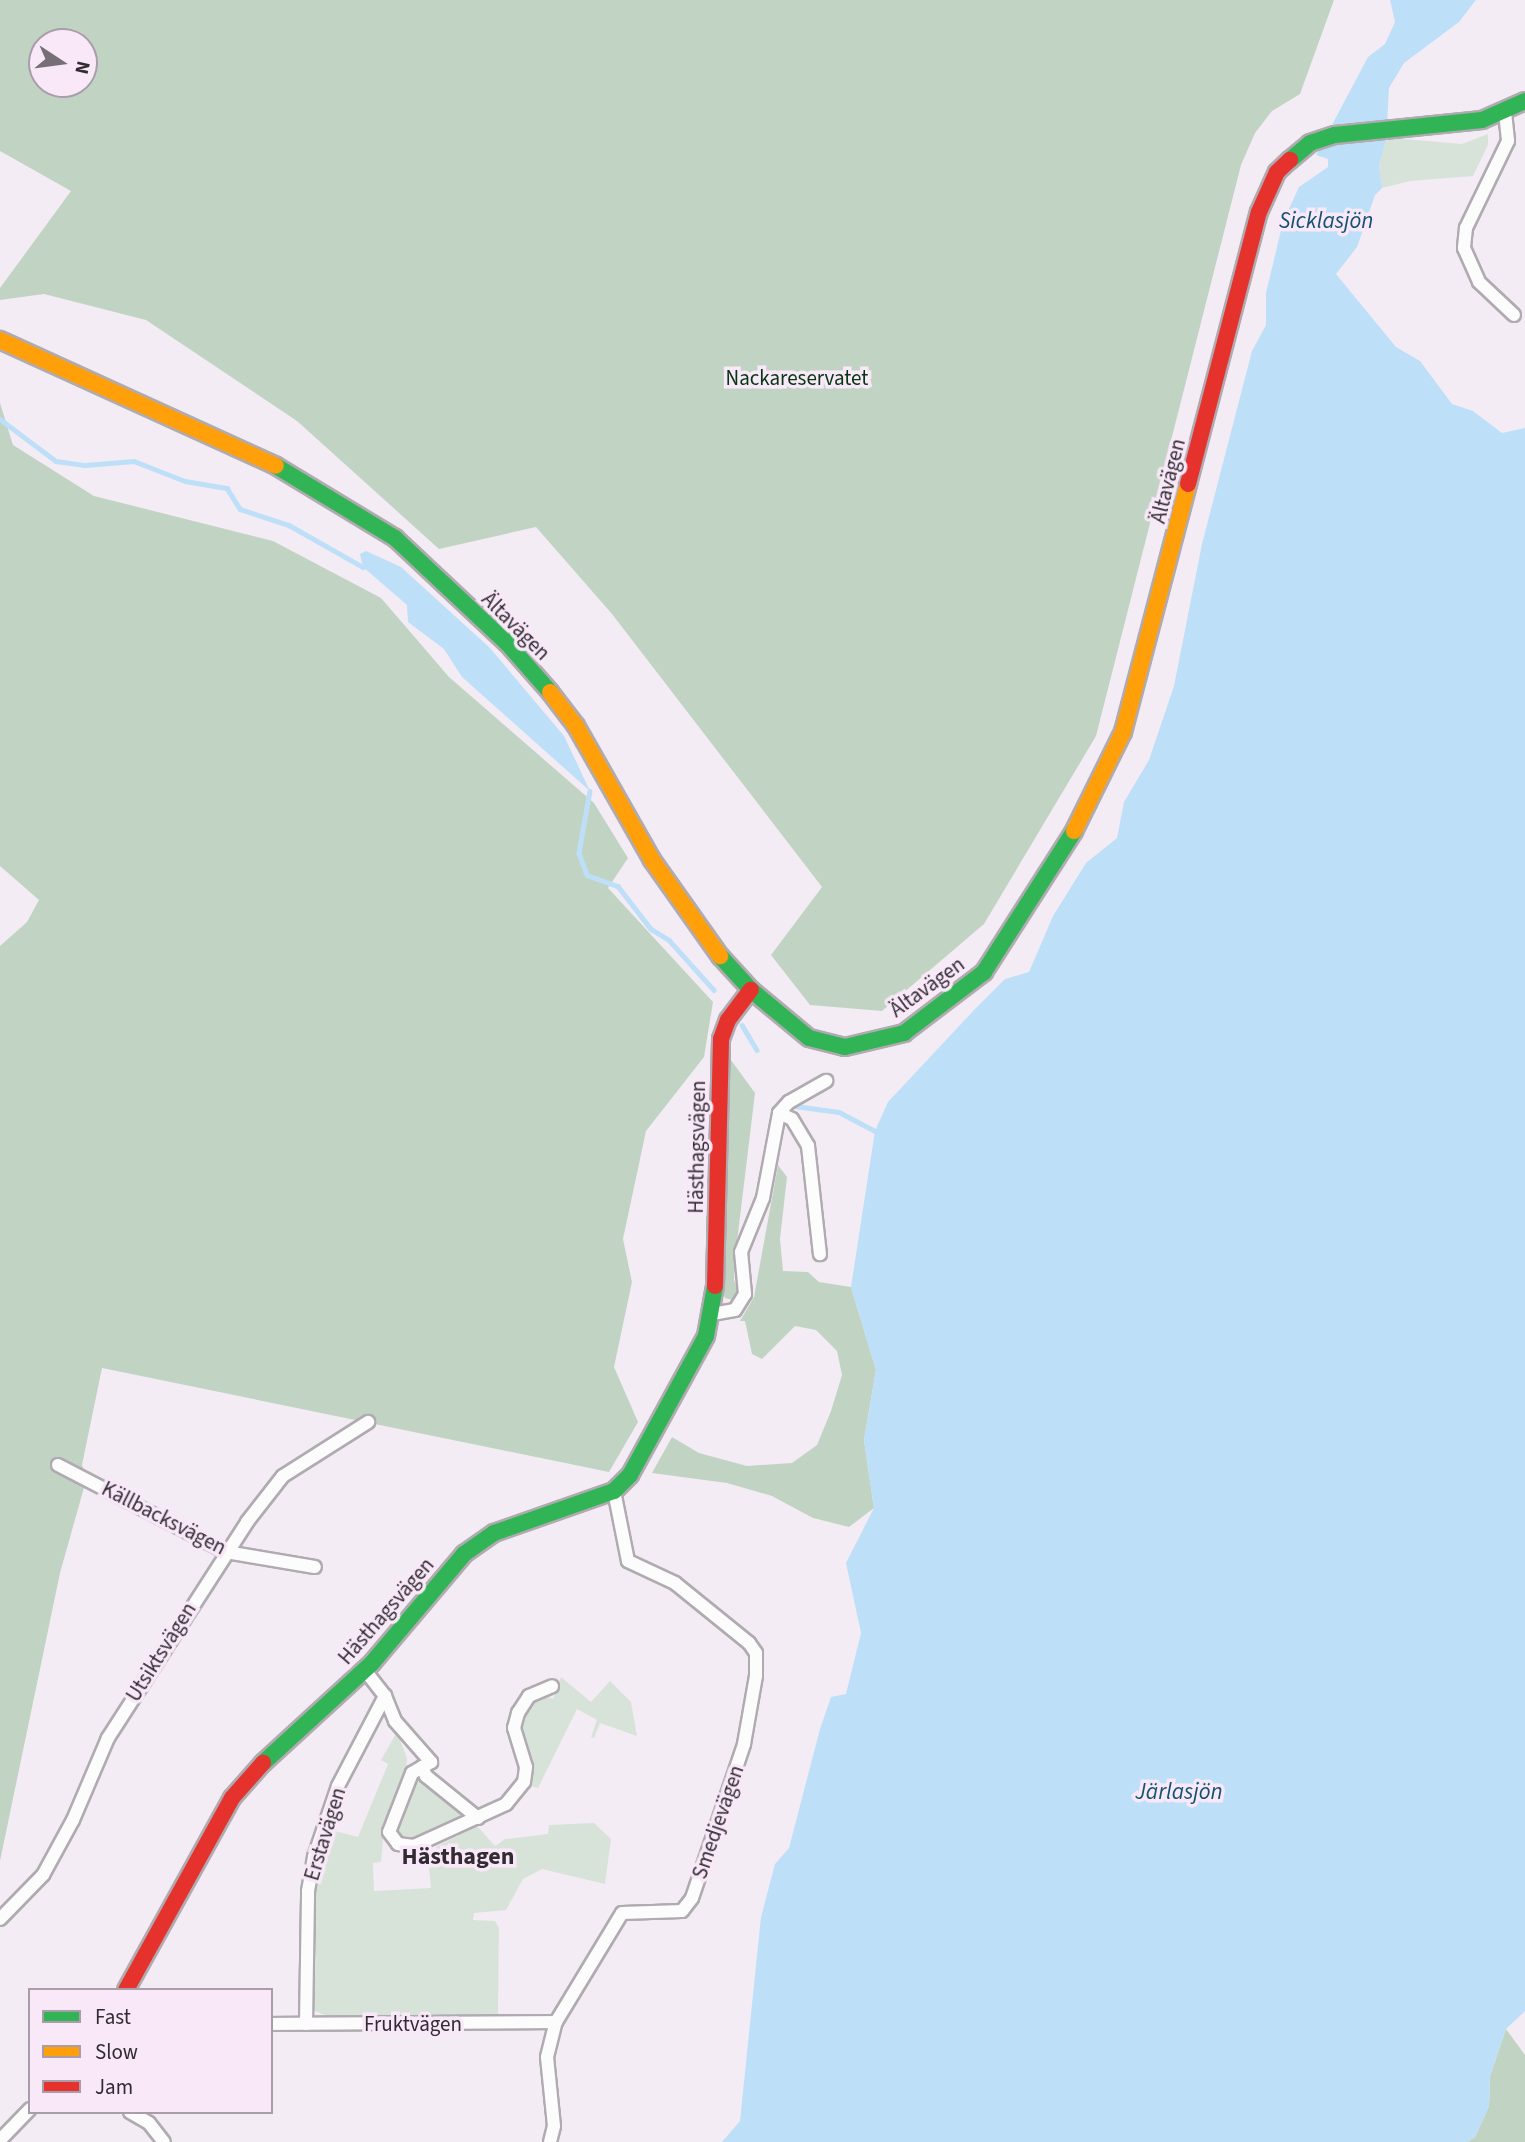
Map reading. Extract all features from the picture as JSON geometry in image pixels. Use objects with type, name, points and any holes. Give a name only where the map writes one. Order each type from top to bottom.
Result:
[{"type":"main road","points":[[1505,113],[1525,101]]},
{"type":"main road","name":"Ältavägen","points":[[0,340],[300,477],[395,538],[507,643],[544,684],[576,726],[652,860],[708,943],[751,990],[809,1038],[845,1047],[864,1046],[904,1033],[938,1011],[970,986],[997,956],[1074,832],[1123,732],[1259,212],[1278,172],[1310,143],[1335,135],[1405,129],[1505,113]]},
{"type":"main road","name":"Hästhagsvägen","points":[[127,1988],[232,1798],[365,1670],[477,1543],[510,1526],[614,1491],[643,1454],[706,1336],[712,1314],[717,1267],[721,1040],[728,1020],[751,990]]},
{"type":"street","points":[[1505,113],[1508,141],[1466,228],[1464,248],[1479,282],[1514,315]]},
{"type":"street","points":[[712,1314],[735,1310],[745,1294],[741,1252],[763,1198],[779,1112],[789,1101],[826,1081]]},
{"type":"street","points":[[779,1112],[792,1119],[808,1146],[820,1254]]},
{"type":"street","name":"Utsiktsvägen","points":[[0,1919],[43,1875],[73,1820],[108,1738],[226,1552],[283,1476],[368,1422]]},
{"type":"street","name":"Källbacksvägen","points":[[58,1465],[226,1552],[315,1567]]},
{"type":"street","name":"Smedjevägen","points":[[550,2142],[554,2126],[547,2057],[556,2022],[622,1913],[682,1912],[692,1898],[744,1744],[756,1676],[757,1653],[750,1643],[676,1583],[628,1561],[614,1491]]},
{"type":"street","points":[[365,1670],[386,1696],[395,1721],[427,1765],[426,1776],[478,1818]]},
{"type":"street","points":[[427,1765],[412,1773],[395,1809],[389,1832],[398,1843],[427,1842],[506,1804],[524,1782],[526,1767],[514,1728],[518,1713],[529,1696],[552,1686]]},
{"type":"street","name":"Erstavägen","points":[[306,2024],[308,1891],[314,1857],[338,1786],[386,1696]]},
{"type":"street","name":"Fruktvägen","points":[[273,2024],[556,2022]]},
{"type":"street","points":[[0,2140],[28,2111]]},
{"type":"street","points":[[133,2114],[149,2123],[164,2142]]},
{"type":"shaded area","points":[[1488,134],[1488,145],[1473,176],[1410,181],[1382,188],[1379,164],[1386,141],[1393,138],[1462,144]]},
{"type":"shaded area","points":[[561,1677],[591,1702],[610,1681],[631,1702],[637,1736],[600,1723],[594,1738],[591,1737],[597,1720],[577,1709],[538,1788],[528,1785],[519,1720],[530,1699],[541,1694],[553,1699]]},
{"type":"shaded area","points":[[397,1732],[407,1758],[406,1771],[384,1829],[381,1862],[373,1863],[374,1891],[431,1888],[429,1868],[443,1857],[436,1847],[477,1826],[495,1846],[505,1839],[548,1834],[549,1825],[594,1823],[611,1839],[605,1884],[542,1869],[523,1879],[506,1910],[474,1913],[473,1920],[495,1921],[499,1928],[498,2016],[335,2019],[312,2010],[313,1903],[327,1829],[358,1837],[388,1764],[381,1760]]},
{"type":"shaded area","points":[[415,1776],[466,1816],[419,1840],[395,1834],[397,1815]]},
{"type":"green space","name":"Nackareservatet","points":[[0,0],[1334,0],[1300,94],[1272,111],[1255,133],[1241,165],[1096,736],[984,924],[882,1011],[810,1005],[771,955],[822,887],[612,614],[536,527],[439,549],[297,421],[146,320],[44,294],[0,300],[0,288],[71,191],[0,151]]},
{"type":"green space","points":[[0,403],[13,445],[94,496],[273,541],[381,598],[449,677],[594,803],[628,858],[608,888],[713,1002],[704,1057],[646,1131],[623,1239],[632,1282],[614,1367],[638,1422],[609,1472],[102,1368],[82,1465],[87,1477],[60,1573],[0,1861],[0,946],[27,922],[39,900],[0,866]]},
{"type":"green space","points":[[728,1056],[755,1093],[736,1250],[734,1280],[739,1290],[733,1300],[725,1298],[722,1289]]},
{"type":"green space","points":[[778,1165],[787,1177],[780,1239],[783,1271],[808,1272],[819,1282],[851,1287],[876,1370],[864,1440],[874,1508],[849,1527],[813,1518],[772,1496],[727,1483],[652,1473],[672,1437],[699,1453],[747,1466],[792,1463],[817,1445],[831,1411],[842,1375],[837,1351],[816,1330],[795,1326],[762,1359],[752,1354],[745,1321],[740,1321],[754,1297]]},
{"type":"green space","points":[[1506,2029],[1525,2055],[1525,2142],[1467,2142],[1475,2137],[1489,2106],[1490,2076]]},
{"type":"water","name":"Järlasjön","points":[[1390,0],[1476,0],[1459,22],[1404,63],[1389,88],[1386,141],[1379,165],[1382,188],[1375,195],[1357,247],[1336,274],[1396,347],[1420,361],[1452,404],[1473,411],[1502,433],[1525,428],[1525,2011],[1506,2029],[1490,2076],[1489,2106],[1475,2137],[1467,2142],[722,2142],[740,2121],[761,1917],[775,1864],[789,1848],[820,1729],[831,1697],[846,1694],[861,1633],[846,1563],[874,1508],[864,1440],[876,1370],[851,1287],[875,1131],[888,1102],[975,1009],[1005,979],[1029,972],[1053,916],[1086,863],[1117,838],[1124,802],[1149,760],[1174,686],[1202,544],[1252,351],[1266,325],[1266,293],[1283,222],[1299,187],[1328,167],[1328,159],[1316,155],[1368,57],[1385,44],[1395,22]]},
{"type":"water","points":[[366,551],[401,567],[490,648],[564,736],[590,791],[462,677],[444,649],[408,622],[407,605],[363,567],[360,554]]},
{"type":"waterway","points":[[0,419],[56,461],[85,465],[134,461],[185,481],[227,488],[240,509],[289,525],[363,567]]},
{"type":"waterway","points":[[590,791],[579,853],[587,875],[618,886],[651,929],[669,940],[714,990]]},
{"type":"waterway","points":[[742,1025],[757,1050]]},
{"type":"waterway","points":[[795,1106],[839,1112],[875,1131]]},
{"type":"traffic: fast","points":[[1290,160],[1310,143],[1335,135],[1482,120],[1525,101]]},
{"type":"traffic: fast","points":[[276,466],[395,538],[507,643],[550,692]]},
{"type":"traffic: fast","points":[[720,956],[751,990],[809,1038],[845,1047],[904,1033],[984,972],[1074,831]]},
{"type":"traffic: fast","points":[[263,1763],[372,1663],[464,1554],[494,1533],[614,1491],[630,1475],[706,1336],[715,1286]]},
{"type":"traffic: slow","points":[[0,340],[276,466]]},
{"type":"traffic: slow","points":[[1074,831],[1123,732],[1188,484]]},
{"type":"traffic: slow","points":[[550,692],[576,726],[652,860],[720,956]]},
{"type":"traffic: jam","points":[[1188,484],[1259,212],[1277,172],[1290,160]]},
{"type":"traffic: jam","points":[[715,1286],[721,1039],[728,1020],[751,990]]},
{"type":"traffic: jam","points":[[127,1988],[232,1798],[263,1763]]},
{"type":"district","name":"Hästhagen","points":[[458,1857]]},
{"type":"water label","name":"Sicklasjön","points":[[1326,221]]}]
